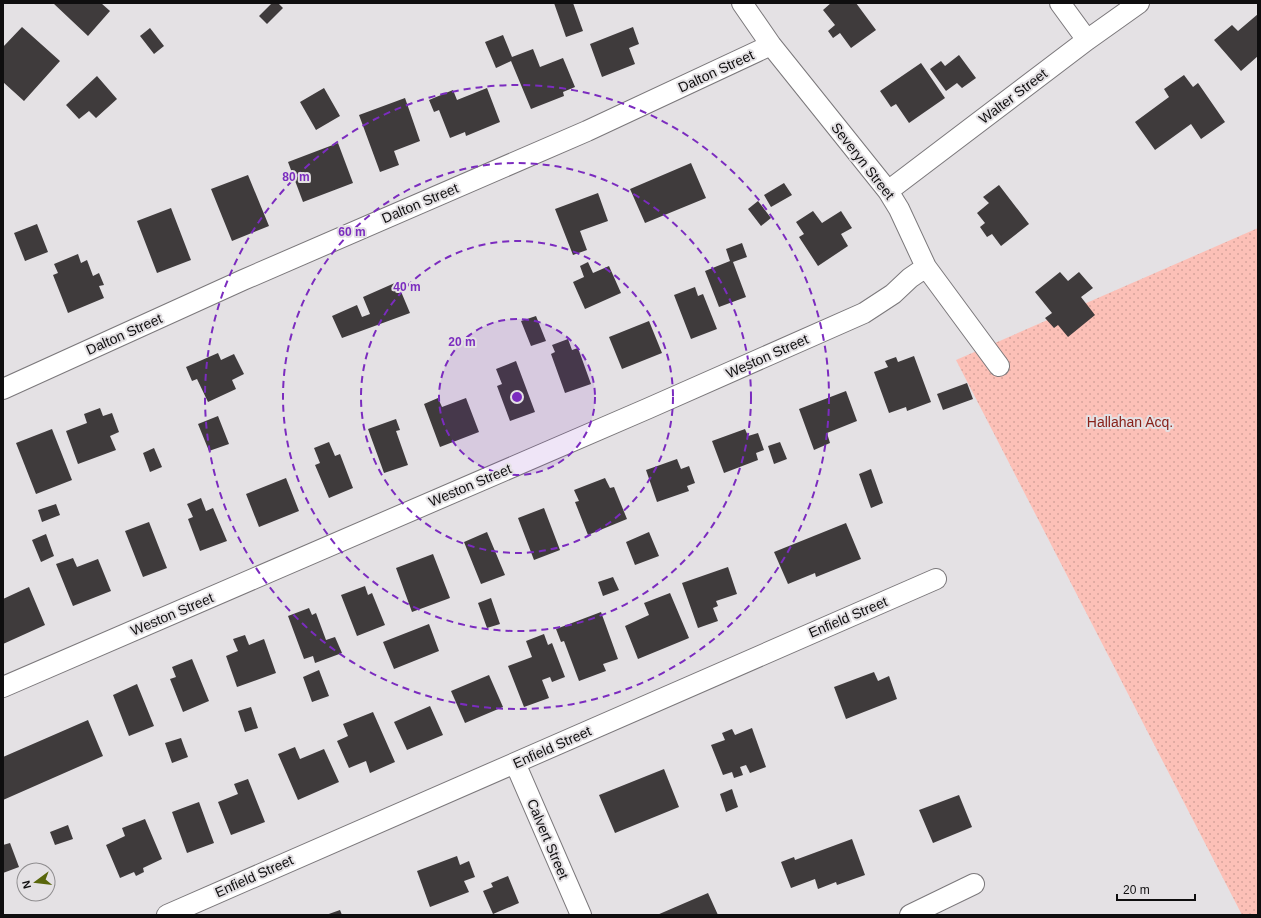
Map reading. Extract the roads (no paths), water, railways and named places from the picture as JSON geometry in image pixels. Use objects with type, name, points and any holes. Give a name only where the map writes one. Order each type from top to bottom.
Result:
[{"type":"street","name":"Severyn Street","points":[[742,3],[771,45],[888,191],[899,209],[926,266],[999,366]]},
{"type":"street","points":[[1060,3],[1087,40]]},
{"type":"street","name":"Walter Street","points":[[888,191],[1087,40],[1140,3]]},
{"type":"street","name":"Dalton Street","points":[[3,389],[243,280],[587,131],[771,45]]},
{"type":"street","name":"Weston Street","points":[[3,687],[864,313],[893,294],[910,278],[926,266]]},
{"type":"street","name":"Enfield Street","points":[[167,915],[936,579]]},
{"type":"street","name":"Calvert Street","points":[[515,763],[580,915]]},
{"type":"street","points":[[910,915],[974,884]]},
{"type":"park label","name":"Hallahan Acq.","points":[[1130,422]]}]
